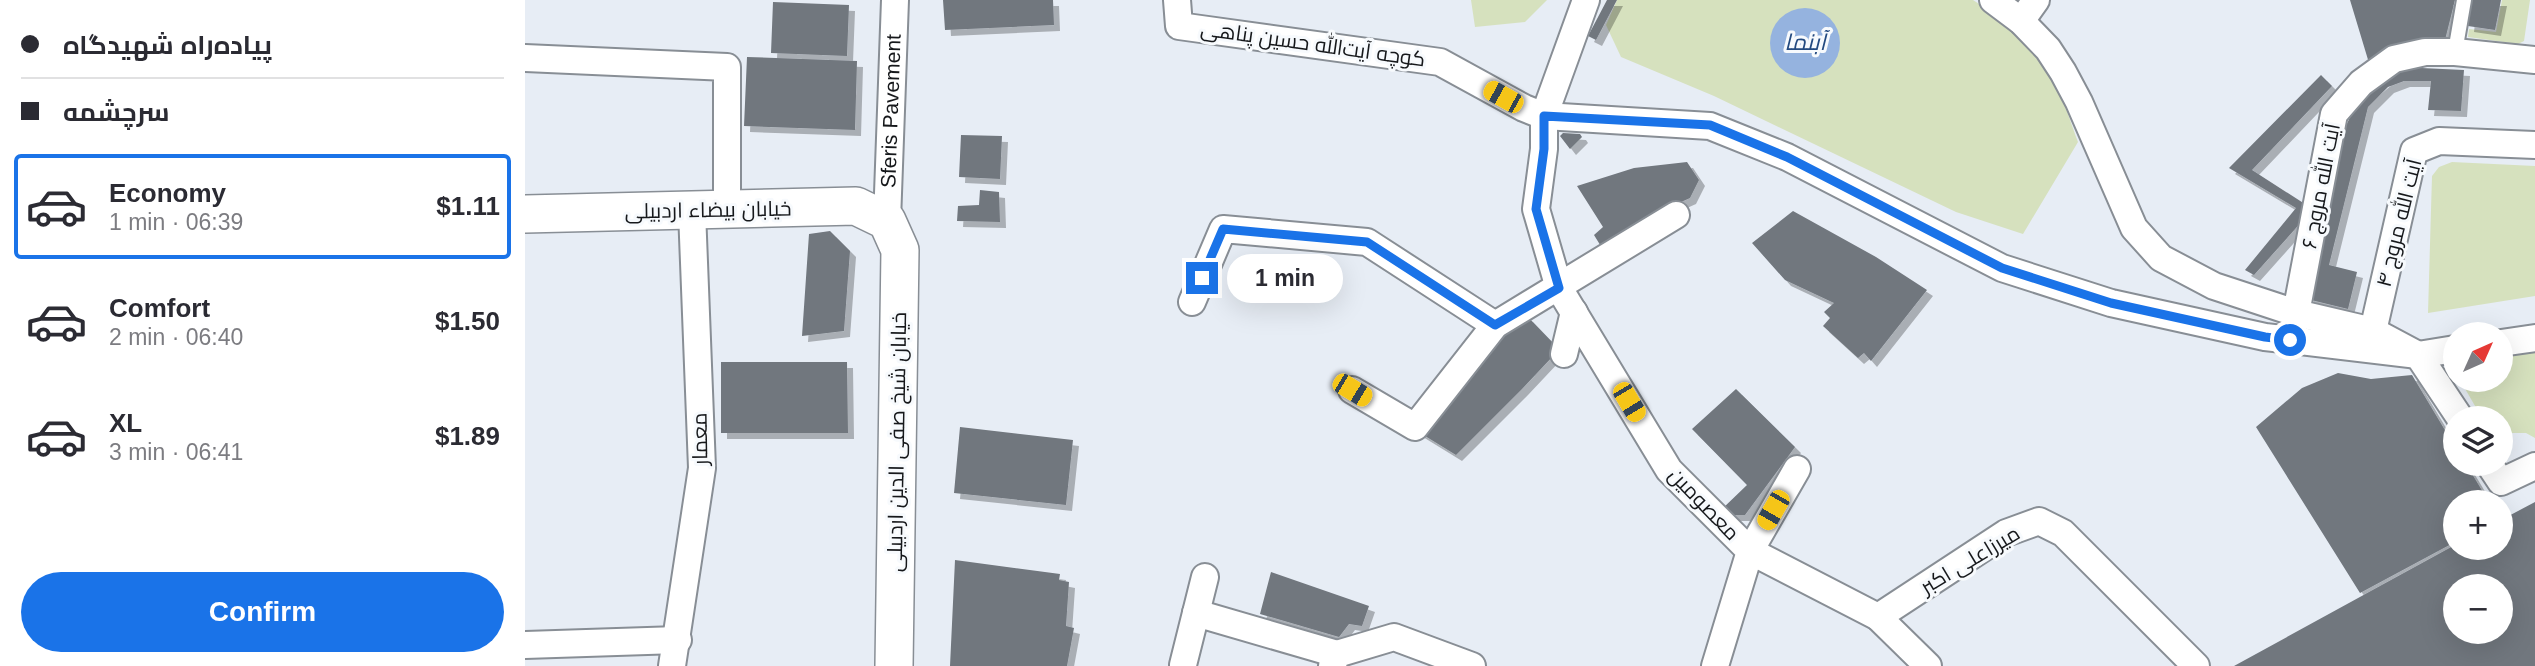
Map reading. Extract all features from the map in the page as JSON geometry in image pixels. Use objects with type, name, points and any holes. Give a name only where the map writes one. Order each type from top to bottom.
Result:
[{"type":"main road","name":"خیابان بیضاء اردبیلی","points":[[525,214],[856,206],[887,221]]},
{"type":"main road","name":"خیابان شیخ صفی الدین اردبیلی","points":[[887,221],[901,250],[894,666]]},
{"type":"street","name":"Sferis Pavement","points":[[887,221],[895,0]]},
{"type":"street","name":"کوچه آیت‌الله حسین پناهی","points":[[1177,0],[1179,26],[1440,62],[1524,108],[1544,116]]},
{"type":"street","name":"معصومین","points":[[1586,0],[1544,116],[1544,149],[1536,209],[1559,288],[1669,470],[1750,551],[1715,666]]},
{"type":"street","points":[[1993,0],[2021,22],[2048,50],[2063,72],[2079,102],[2134,228],[2161,258],[2214,286],[2296,313],[2373,331],[2418,355],[2452,406]]},
{"type":"street","points":[[2021,22],[2036,0]]},
{"type":"street","name":"آیت الله مروج ۶","points":[[2296,313],[2334,114],[2361,83],[2394,59],[2425,52],[2455,52],[2535,60]]},
{"type":"street","name":"معمار","points":[[525,58],[727,67],[709,210],[702,468],[672,666]]},
{"type":"street","points":[[1544,116],[1710,125],[1787,157],[2002,268],[2111,303],[2265,337],[2418,355],[2443,351]]},
{"type":"street","name":"آیت الله مروج ۴","points":[[2373,331],[2414,151],[2439,141],[2535,145]]},
{"type":"street","points":[[1352,390],[1415,427],[1495,325],[1676,215]]},
{"type":"street","points":[[1192,302],[1223,229],[1367,242],[1495,325]]},
{"type":"street","points":[[1564,354],[1574,312]]},
{"type":"street","points":[[2513,341],[2535,338]]},
{"type":"street","points":[[2497,476],[2501,482],[2535,466]]},
{"type":"street","points":[[1797,469],[1750,551],[1878,617],[1928,666]]},
{"type":"street","name":"میرزاعلی اکبر","points":[[1878,617],[2006,533],[2039,521],[2063,533],[2196,666]]},
{"type":"street","points":[[1183,665],[1205,577]]},
{"type":"street","points":[[1196,613],[1334,660],[1394,637],[1472,666]]},
{"type":"street","points":[[525,645],[678,640]]},
{"type":"lane","points":[[2455,52],[2465,0]]},
{"type":"green space","points":[[1471,0],[1547,0],[1525,22],[1475,27]]},
{"type":"green space","points":[[1617,0],[1973,0],[2021,34],[2042,57],[2060,93],[2078,142],[2023,234],[1956,212],[1714,96],[1621,57],[1606,25]]},
{"type":"green space","points":[[2502,0],[2530,0],[2524,41],[2518,44],[2468,37],[2469,29],[2496,32]]},
{"type":"green space","points":[[2452,162],[2535,166],[2535,296],[2428,313],[2432,176],[2439,167]]},
{"type":"green space","points":[[2535,347],[2535,438],[2526,433],[2513,433],[2513,406],[2475,406],[2467,392],[2513,392],[2513,351]]},
{"type":"water","name":"آبنما","points":[[1805,8],[1824,14],[1834,24],[1840,43],[1834,62],[1824,72],[1805,78],[1786,72],[1776,62],[1770,43],[1776,24],[1786,14]]},
{"type":"building","points":[[943,0],[1053,0],[1054,25],[945,30]]},
{"type":"building","points":[[1607,0],[1617,0],[1596,40],[1588,36]]},
{"type":"building","points":[[2350,0],[2455,0],[2444,44],[2369,63]]},
{"type":"building","points":[[2471,0],[2501,0],[2495,30],[2468,26]]},
{"type":"building","points":[[773,2],[849,5],[847,56],[771,53]]},
{"type":"building","points":[[747,57],[857,61],[855,130],[744,126]]},
{"type":"building","points":[[2400,67],[2464,70],[2461,111],[2428,110],[2431,81],[2404,81],[2388,87],[2368,107],[2329,265],[2357,272],[2348,309],[2307,299],[2345,128],[2356,104]]},
{"type":"building","points":[[2321,75],[2332,86],[2252,170],[2308,206],[2304,219],[2254,275],[2245,270],[2296,208],[2229,168]]},
{"type":"building","points":[[1563,133],[1580,134],[1582,137],[1570,149],[1560,136]]},
{"type":"building","points":[[961,135],[1002,136],[1000,179],[959,177]]},
{"type":"building","points":[[1687,162],[1699,180],[1690,198],[1663,210],[1602,248],[1594,235],[1603,227],[1577,186],[1634,168]]},
{"type":"building","points":[[980,190],[999,192],[1000,222],[957,221],[958,206],[979,205]]},
{"type":"building","points":[[1793,211],[1876,257],[1927,290],[1871,361],[1864,353],[1858,358],[1823,326],[1830,318],[1824,312],[1834,303],[1785,280],[1752,243]]},
{"type":"building","points":[[830,231],[850,251],[844,331],[802,336],[809,234]]},
{"type":"building","points":[[1527,316],[1555,345],[1554,355],[1522,389],[1456,455],[1417,431],[1480,353]]},
{"type":"building","points":[[721,362],[847,362],[848,433],[721,433]]},
{"type":"building","points":[[2338,373],[2371,379],[2412,375],[2443,427],[2443,476],[2473,476],[2482,490],[2443,490],[2443,548],[2360,593],[2256,427],[2302,388]]},
{"type":"building","points":[[1736,389],[1795,447],[1745,515],[1727,515],[1721,510],[1747,485],[1692,429]]},
{"type":"building","points":[[960,427],[1073,440],[1066,505],[954,493]]},
{"type":"building","points":[[2535,502],[2535,666],[2234,666],[2443,552],[2443,560],[2513,560],[2513,514]]},
{"type":"building","points":[[955,560],[1060,574],[1059,580],[1069,582],[1066,626],[1074,628],[1067,666],[950,666]]},
{"type":"building","points":[[1271,572],[1369,606],[1362,626],[1349,624],[1339,637],[1260,614]]},
{"type":"route","points":[[1202,278],[1223,229],[1367,242],[1495,325],[1559,288],[1536,209],[1544,149],[1544,116],[1572,120],[1651,121],[1710,125],[1787,157],[2002,268],[2111,303],[2265,337],[2290,340]]}]
